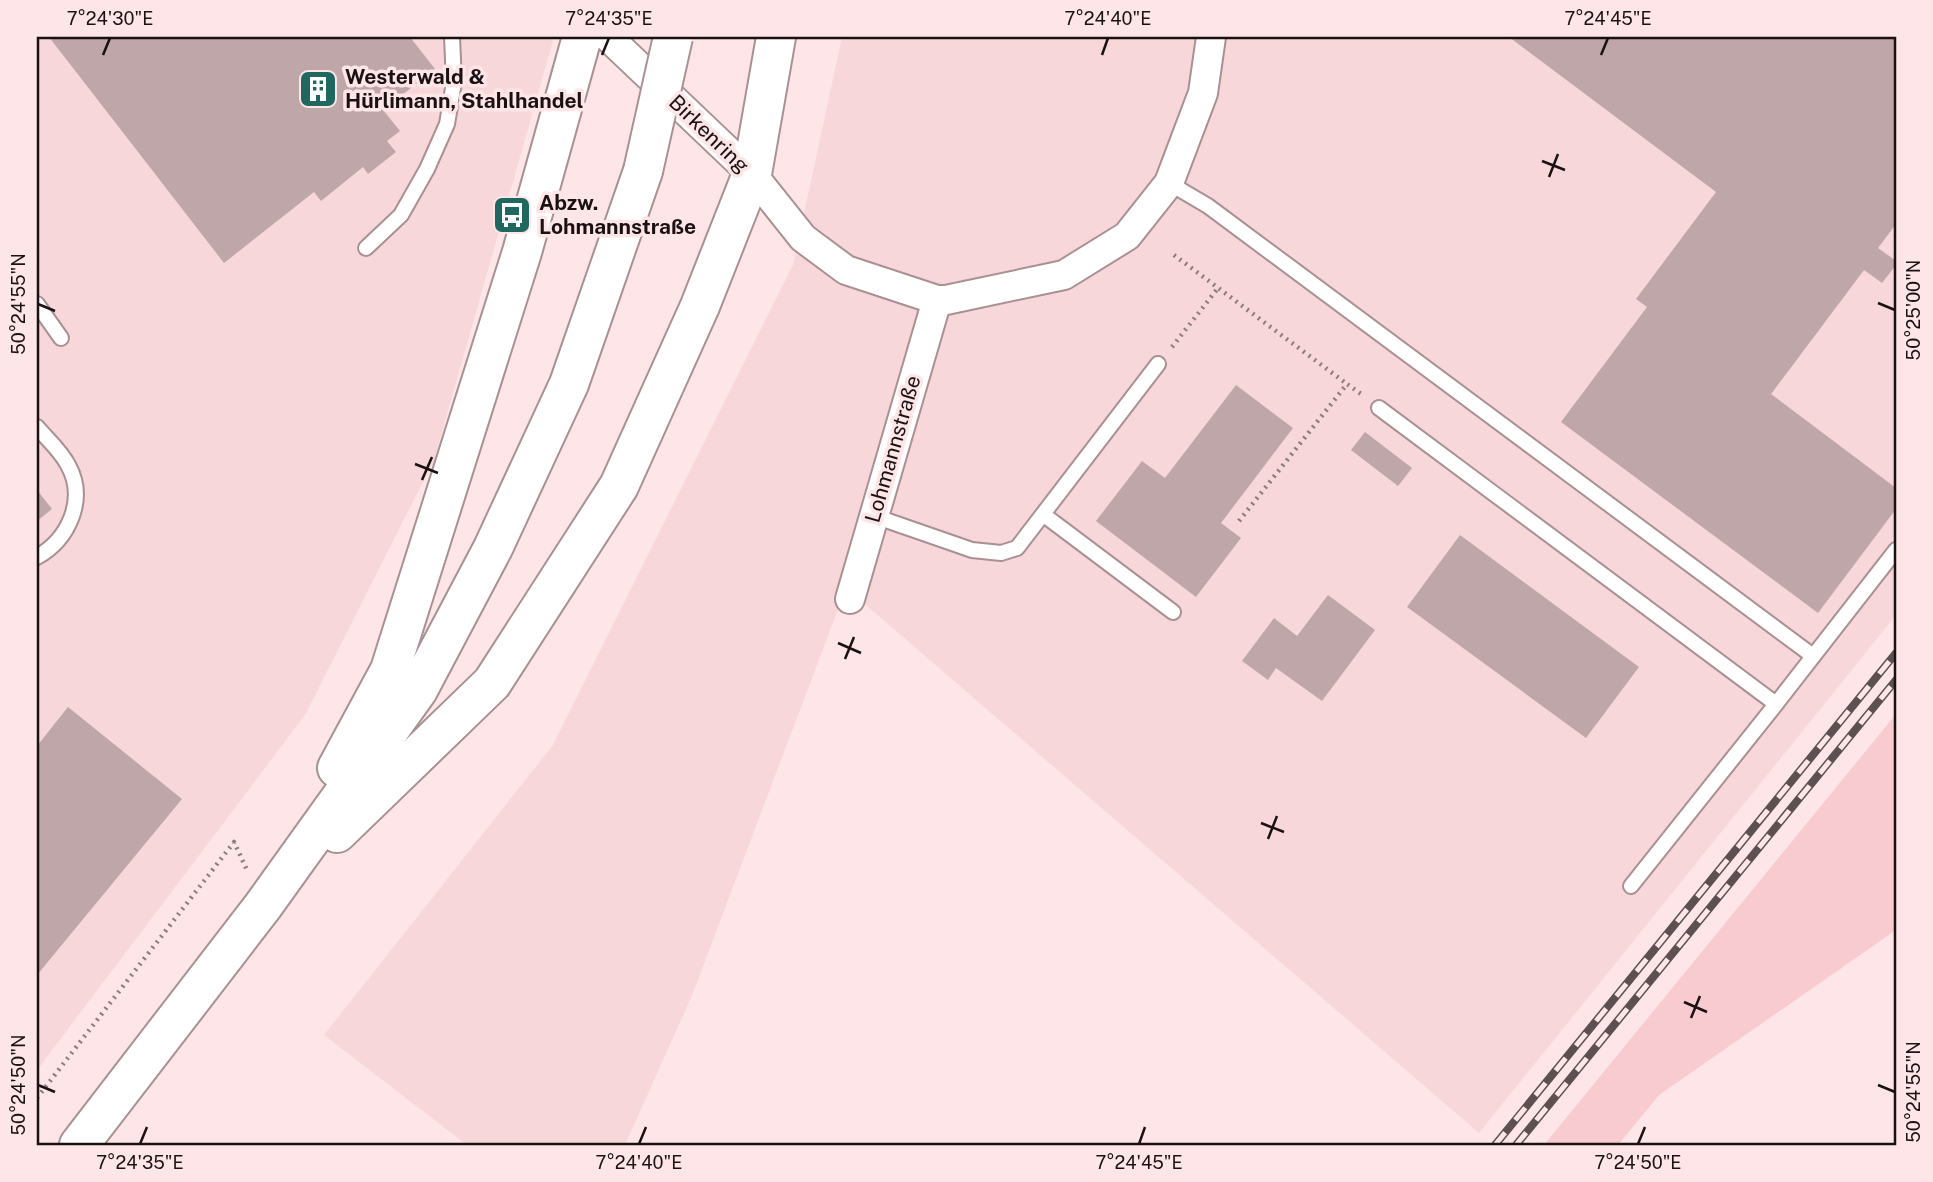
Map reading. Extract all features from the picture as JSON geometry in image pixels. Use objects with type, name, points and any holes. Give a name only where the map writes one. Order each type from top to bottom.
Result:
[{"type":"main road","points":[[263,906],[390,670],[522,252],[582,37]]},
{"type":"main road","points":[[79,1145],[263,906],[418,690],[493,548],[569,384],[643,170],[673,37]]},
{"type":"main road","points":[[263,906],[492,683],[619,486],[700,306],[752,174],[776,37]]},
{"type":"street","name":"Birkenring","points":[[608,37],[752,174],[803,238],[846,270],[937,300]]},
{"type":"street","points":[[937,300],[1064,275],[1127,236],[1169,183],[1203,93],[1211,37]]},
{"type":"street","name":"Lohmannstraße","points":[[850,598],[937,300]]},
{"type":"lane","points":[[366,248],[401,215],[428,169],[447,124],[454,82],[452,37]]},
{"type":"lane","points":[[1169,183],[1208,206],[1813,656]]},
{"type":"lane","points":[[37,304],[61,338]]},
{"type":"lane","points":[[874,516],[972,550],[1001,553],[1017,548],[1158,364]]},
{"type":"lane","points":[[1379,408],[1776,704]]},
{"type":"lane","points":[[37,427],[68,464],[76,487],[68,528],[50,550],[37,557]]},
{"type":"lane","points":[[1044,515],[1173,612]]},
{"type":"lane","points":[[1631,886],[1896,550]]},
{"type":"path","points":[[1174,255],[1379,408]]},
{"type":"path","points":[[1158,364],[1218,288]]},
{"type":"path","points":[[1239,521],[1347,384]]},
{"type":"path","points":[[37,1098],[234,842],[263,906]]},
{"type":"shaded area","points":[[37,37],[554,37],[434,460],[305,715],[37,1070]]},
{"type":"shaded area","points":[[842,37],[1896,37],[1896,615],[1479,1133],[846,588],[693,993],[625,1145],[467,1145],[324,1035],[553,745],[793,265]]},
{"type":"shaded area","points":[[1896,714],[1896,930],[1659,1095],[1618,1145],[1544,1145]]},
{"type":"building","points":[[49,37],[410,37],[435,69],[383,110],[400,131],[387,141],[396,152],[368,174],[363,167],[321,201],[314,192],[224,263]]},
{"type":"building","points":[[1509,37],[1896,37],[1896,224],[1878,248],[1896,261],[1896,265],[1882,283],[1864,270],[1771,394],[1896,488],[1896,509],[1818,613],[1561,422],[1647,307],[1636,299],[1716,192]]},
{"type":"building","points":[[1236,385],[1293,428],[1221,523],[1241,538],[1196,597],[1096,521],[1142,461],[1165,478]]},
{"type":"building","points":[[1365,432],[1412,468],[1398,486],[1351,450]]},
{"type":"building","points":[[37,490],[52,509],[37,521]]},
{"type":"building","points":[[1460,535],[1639,667],[1586,738],[1407,607]]},
{"type":"building","points":[[1328,595],[1375,630],[1322,701],[1276,668],[1268,680],[1242,661],[1274,618],[1297,636]]},
{"type":"building","points":[[68,707],[182,799],[37,975],[37,746]]},
{"type":"railway","points":[[1495,1145],[1896,653]]},
{"type":"railway","points":[[1516,1145],[1896,680]]},
{"type":"place","name":"Westerwald & Hürlimann, Stahlhandel","points":[[318,89]]},
{"type":"place","name":"Abzw. Lohmannstraße","points":[[512,215]]}]
